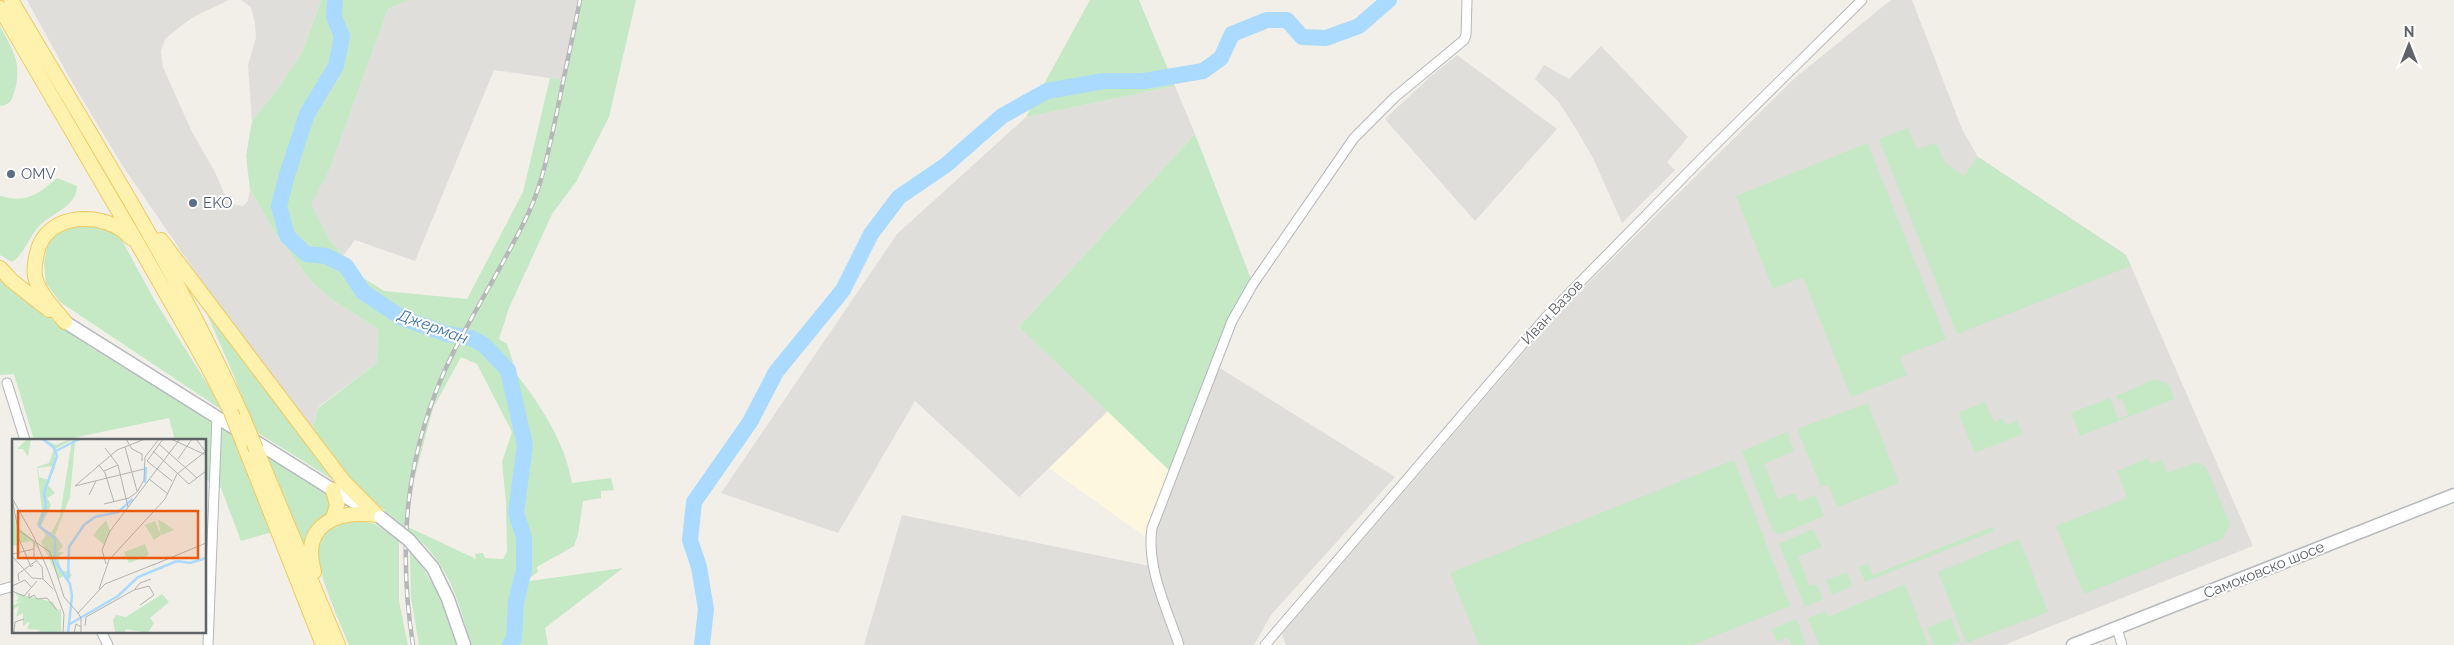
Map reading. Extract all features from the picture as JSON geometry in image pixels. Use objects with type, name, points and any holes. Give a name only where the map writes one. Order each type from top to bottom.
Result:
[{"type":"main road","points":[[11,0],[142,222],[211,347]]},
{"type":"main road","points":[[21,0],[161,240],[244,420],[338,645]]},
{"type":"main road","points":[[0,8],[139,246],[224,414],[242,440],[323,645]]},
{"type":"main road","points":[[65,322],[44,296],[36,278],[36,256],[45,234],[64,221],[102,221],[122,229],[139,246]]},
{"type":"main road","points":[[161,240],[344,482],[379,516],[409,540],[433,568],[448,599],[464,645]]},
{"type":"main road","points":[[0,268],[11,280],[65,322],[224,414],[333,490],[379,516]]},
{"type":"main road","points":[[332,519],[337,505],[333,490]]},
{"type":"main road","name":"Самоковско шосе","points":[[2073,645],[2454,495]]},
{"type":"main road","points":[[326,614],[311,562],[312,544],[320,528],[332,519],[348,514],[379,516]]},
{"type":"street","points":[[1179,645],[1154,568],[1151,546],[1152,528],[1232,321],[1253,284],[1354,138],[1389,104],[1464,40],[1466,35],[1467,0]]},
{"type":"street","name":"Иван Вазов","points":[[1265,645],[1546,317],[1710,150],[1862,0]]},
{"type":"street","points":[[7,383],[25,439]]},
{"type":"street","points":[[208,645],[208,524],[224,414]]},
{"type":"street","points":[[2117,628],[2122,645]]},
{"type":"street","points":[[102,632],[108,645]]},
{"type":"shaded area","points":[[27,0],[229,0],[195,16],[181,26],[165,39],[161,51],[163,67],[192,132],[215,172],[224,193],[235,205],[243,206],[248,201],[250,189],[274,231],[312,282],[330,298],[378,329],[377,363],[318,407],[312,431],[225,315],[122,165],[69,77]]},
{"type":"shaded area","points":[[241,0],[321,0],[303,51],[277,90],[252,121],[248,65],[256,38],[255,23],[251,7]]},
{"type":"shaded area","points":[[409,0],[580,0],[563,80],[494,70],[415,261],[355,240],[343,256],[328,237],[310,204],[329,171],[388,9]]},
{"type":"shaded area","points":[[1891,0],[1912,0],[1962,129],[1978,157],[2126,255],[2253,546],[2004,645],[1286,645],[1282,634],[1555,316],[1796,77]]},
{"type":"shaded area","points":[[1601,46],[1688,137],[1667,162],[1675,170],[1622,223],[1593,158],[1576,129],[1558,101],[1535,79],[1544,65],[1569,79]]},
{"type":"shaded area","points":[[1457,55],[1557,129],[1475,221],[1385,119],[1431,76]]},
{"type":"shaded area","points":[[1175,86],[1195,134],[1019,327],[1108,411],[1019,497],[915,401],[838,533],[721,493],[897,234],[1026,117]]},
{"type":"shaded area","points":[[1215,365],[1395,477],[1271,615],[1254,645],[864,645],[902,515],[1154,567],[1150,540]]},
{"type":"shaded area","points":[[1108,411],[1173,474],[1150,540],[1049,468]]},
{"type":"green space","points":[[321,0],[409,0],[388,9],[329,171],[311,204],[328,237],[357,274],[384,291],[467,299],[523,192],[550,78],[563,80],[580,0],[636,0],[609,117],[576,182],[552,214],[509,308],[499,339],[507,344],[513,362],[511,367],[549,421],[563,451],[572,483],[611,478],[614,490],[601,491],[601,498],[583,501],[578,535],[574,546],[537,567],[538,572],[523,582],[623,568],[545,628],[548,645],[471,645],[454,593],[445,573],[432,553],[362,489],[312,431],[318,408],[377,363],[378,329],[330,298],[312,282],[274,231],[250,189],[246,156],[252,121],[277,90],[303,51]],"holes":[[[461,357],[477,364],[512,432],[502,462],[506,502],[507,552],[503,559],[485,558],[483,553],[475,554],[476,559],[408,527],[409,498],[433,408]]]},
{"type":"green space","points":[[1090,0],[1139,0],[1175,86],[1026,117]]},
{"type":"green space","points":[[0,26],[15,57],[17,80],[12,99],[0,106]]},
{"type":"green space","points":[[1908,128],[1917,149],[1936,143],[1945,162],[1964,176],[1978,157],[2126,255],[2131,266],[1957,334],[1879,139]]},
{"type":"green space","points":[[1195,134],[1253,284],[1232,321],[1173,474],[1019,327]]},
{"type":"green space","points":[[1867,143],[1946,339],[1900,357],[1907,375],[1851,397],[1803,277],[1773,289],[1736,196]]},
{"type":"green space","points":[[57,178],[77,186],[73,199],[68,205],[38,227],[23,250],[12,262],[0,255],[0,196],[17,199],[25,198],[37,193]]},
{"type":"green space","points":[[80,223],[102,225],[119,235],[155,301],[225,412],[60,302],[46,283],[44,263],[48,242],[62,227]]},
{"type":"green space","points":[[0,275],[30,303],[84,343],[235,435],[273,532],[241,541],[221,488],[206,480],[206,439],[175,439],[169,418],[68,439],[34,439],[14,374],[0,375]]},
{"type":"green space","points":[[205,309],[337,482],[255,431]]},
{"type":"green space","points":[[2155,379],[2168,384],[2174,399],[2080,436],[2071,413],[2110,398],[2118,419],[2128,415],[2122,399],[2118,400],[2116,396]]},
{"type":"green space","points":[[1985,402],[1994,422],[2003,418],[2006,425],[2017,421],[2023,434],[1975,453],[1960,417],[1960,412]]},
{"type":"green space","points":[[1868,403],[1899,483],[1838,507],[1828,485],[1821,487],[1797,429]]},
{"type":"green space","points":[[1787,432],[1794,451],[1764,464],[1778,499],[1795,493],[1799,502],[1815,495],[1824,516],[1781,534],[1773,531],[1742,451]]},
{"type":"green space","points":[[264,454],[327,494],[332,501],[330,512],[321,520],[305,553]]},
{"type":"green space","points":[[2148,458],[2151,464],[2162,459],[2167,473],[2197,462],[2206,467],[2230,524],[2224,538],[2084,594],[2056,526],[2127,498],[2117,471]]},
{"type":"green space","points":[[1734,460],[1790,606],[1692,645],[1479,645],[1450,573]]},
{"type":"green space","points":[[353,519],[375,524],[399,541],[399,601],[408,645],[349,645],[324,583],[320,570],[318,550],[322,538],[330,528],[341,522]]},
{"type":"green space","points":[[1992,527],[1994,531],[1865,582],[1859,567],[1868,563],[1873,575]]},
{"type":"green space","points":[[1813,529],[1822,547],[1798,557],[1810,586],[1817,584],[1823,599],[1805,607],[1779,544]]},
{"type":"green space","points":[[2019,539],[2048,612],[1966,643],[1938,572]]},
{"type":"green space","points":[[410,553],[433,585],[456,645],[419,645],[411,598]]},
{"type":"green space","points":[[1847,572],[1852,586],[1832,595],[1826,580]]},
{"type":"green space","points":[[1905,584],[1928,645],[1819,645],[1808,618],[1826,611],[1828,617]]},
{"type":"green space","points":[[1951,618],[1960,641],[1951,645],[1933,645],[1927,628]]},
{"type":"green space","points":[[1797,619],[1805,645],[1791,645],[1788,637],[1777,642],[1772,629]]},
{"type":"waterway","name":"Джерман","points":[[335,0],[334,17],[342,36],[336,66],[307,114],[287,175],[279,206],[287,236],[306,254],[326,256],[346,266],[363,292],[402,318],[447,334],[471,338],[484,345],[508,370],[525,445],[516,513],[524,537],[524,570],[516,602],[514,638],[510,645]]},
{"type":"waterway","points":[[702,645],[706,609],[699,567],[690,540],[694,502],[750,422],[776,372],[843,290],[871,234],[899,197],[946,165],[1002,116],[1047,91],[1104,81],[1144,81],[1203,71],[1221,58],[1232,34],[1267,20],[1287,20],[1302,37],[1326,38],[1359,26],[1389,0]]},
{"type":"railway","points":[[413,645],[408,607],[406,533],[415,461],[424,426],[436,390],[452,355],[511,248],[534,199],[543,174],[580,0]]},
{"type":"place","name":"OMV","points":[[11,174]]},
{"type":"place","name":"EKO","points":[[193,203]]}]
